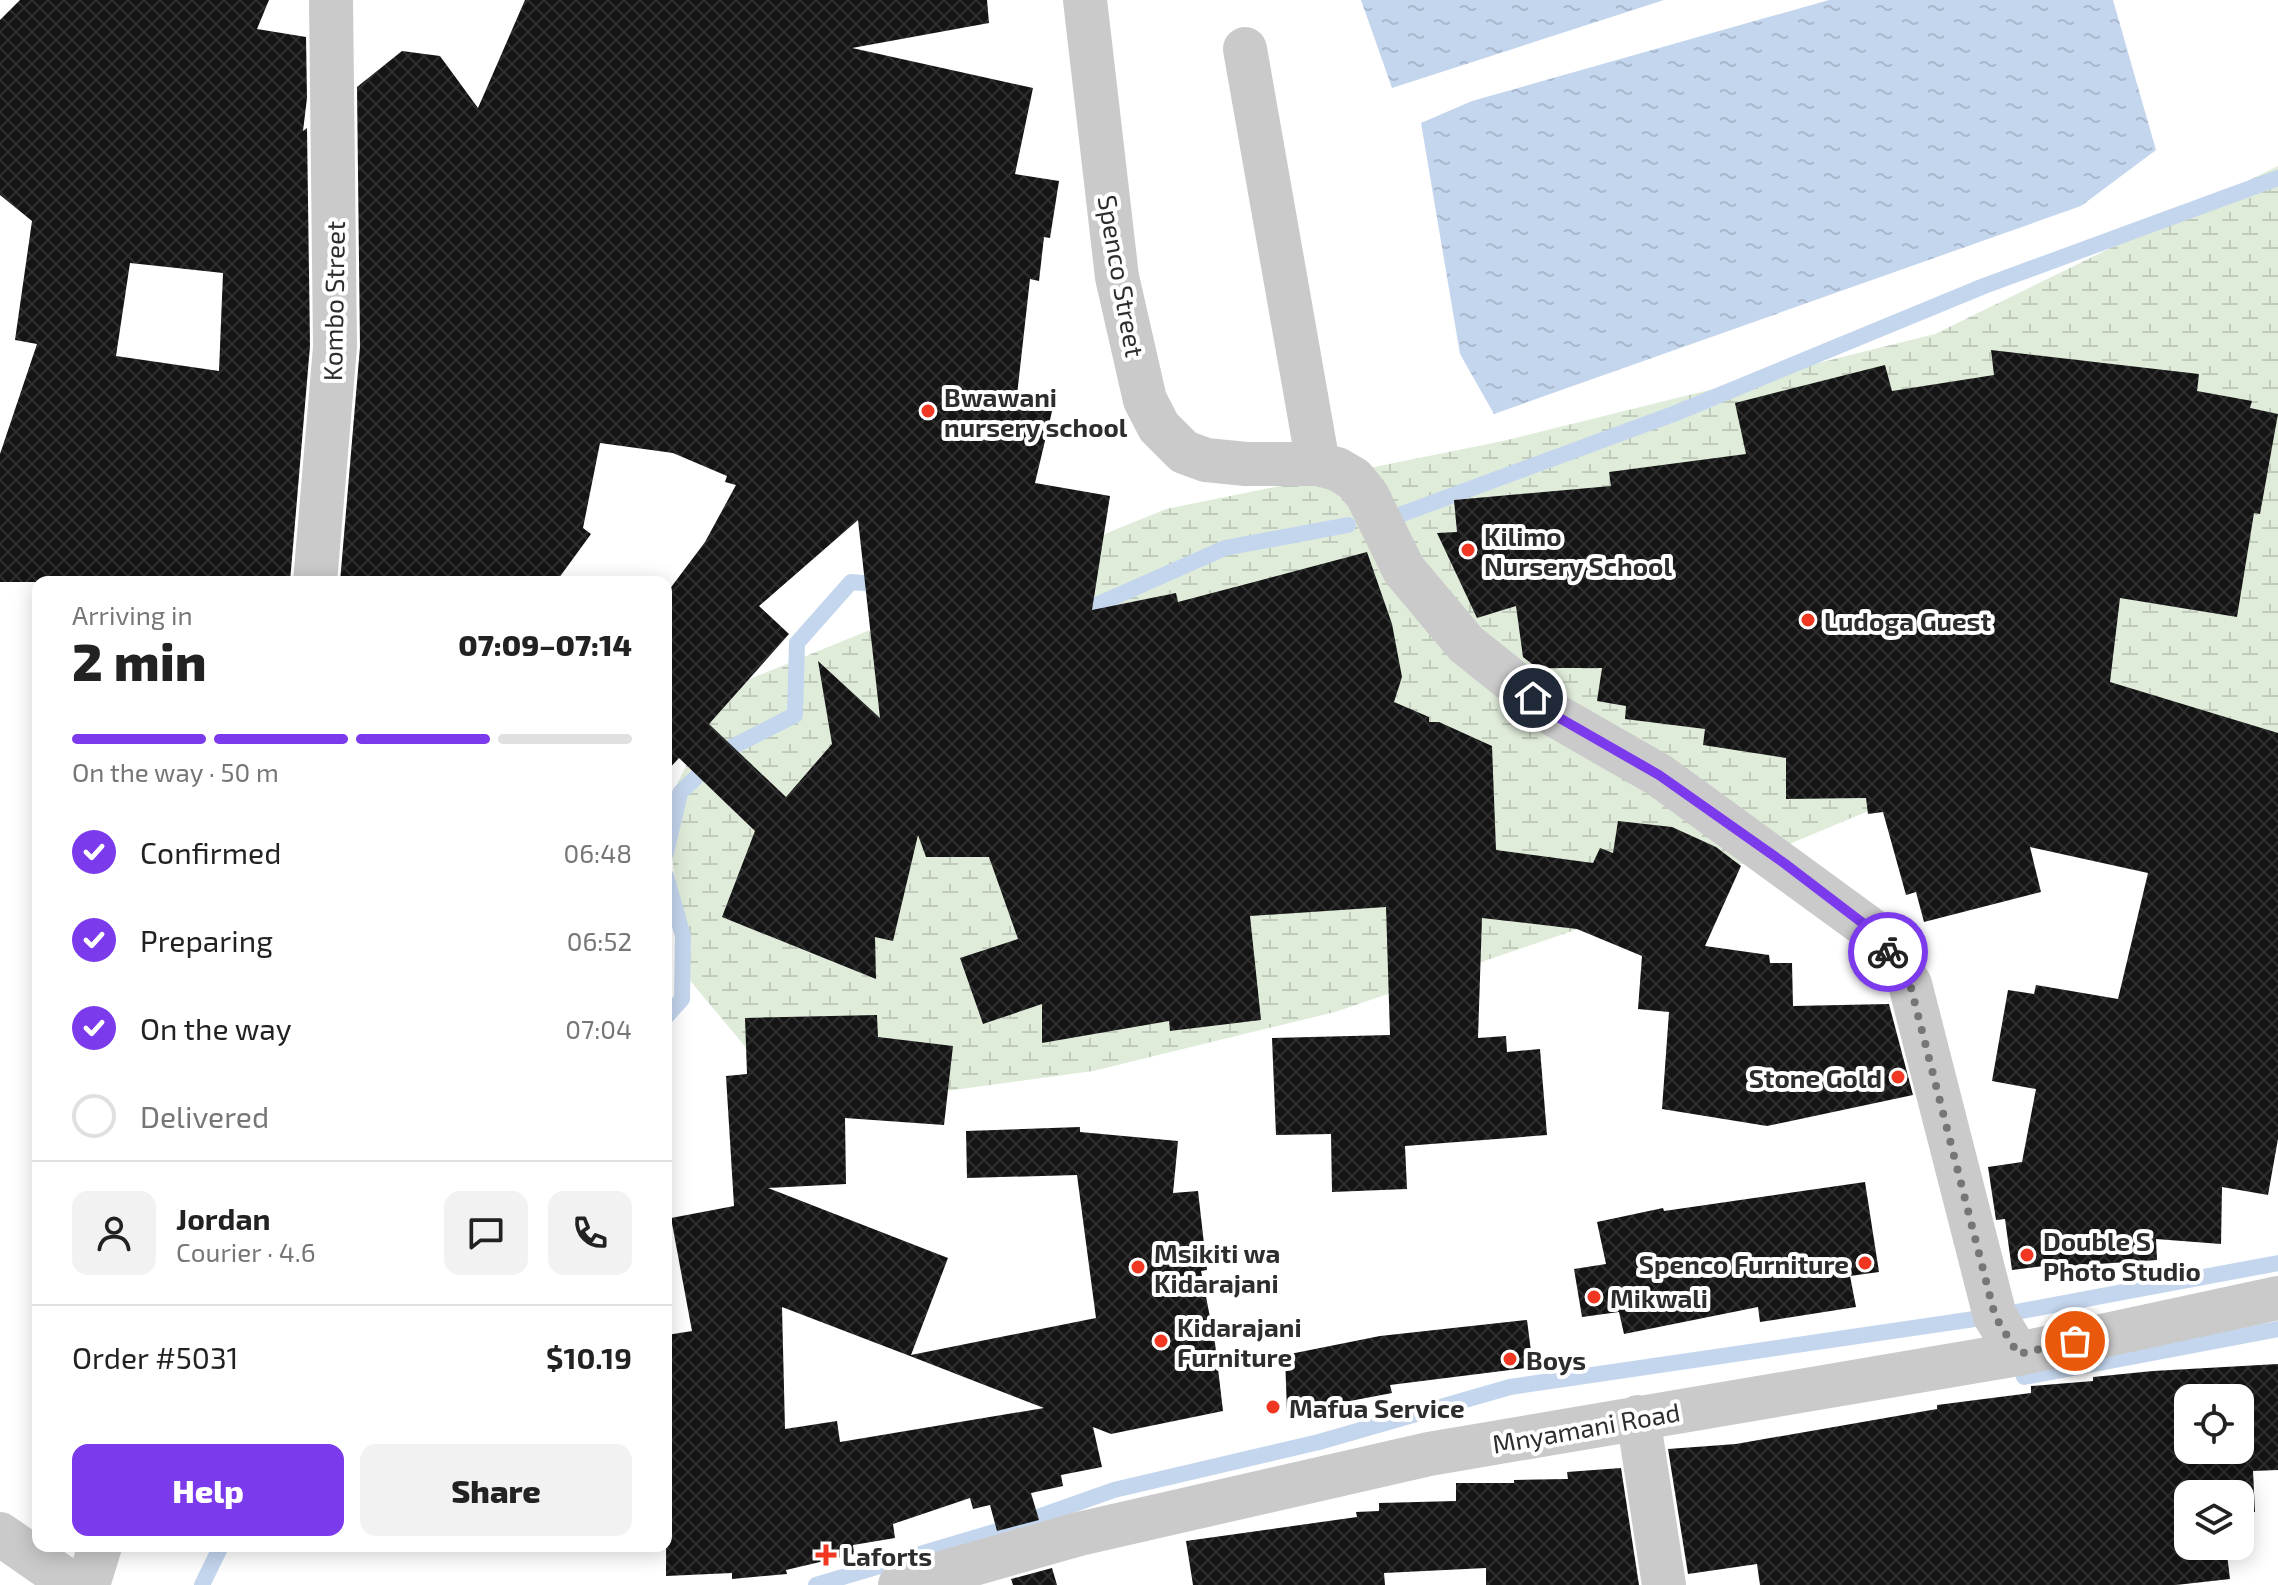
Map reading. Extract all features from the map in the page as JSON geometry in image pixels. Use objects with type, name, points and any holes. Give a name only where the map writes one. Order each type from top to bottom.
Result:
[{"type":"street","name":"Spenco Street","points":[[1085,0],[1117,277],[1145,400],[1159,427],[1184,452],[1206,460],[1246,464],[1318,464]]},
{"type":"street","name":"Kombo Street","points":[[316,576],[335,347],[332,9]]},
{"type":"street","points":[[1245,49],[1318,464],[1337,469],[1354,479],[1367,495],[1404,570],[1466,644],[1556,716],[1659,775],[1877,934],[1910,984],[1995,1316],[2018,1354]]},
{"type":"street","name":"Mnyamani Road","points":[[900,1585],[1079,1534],[1429,1454],[2018,1354],[2278,1298]]},
{"type":"street","points":[[1638,1417],[1664,1585]]},
{"type":"street","points":[[0,1534],[68,1585]]},
{"type":"street","points":[[88,1585],[98,1552]]},
{"type":"green space","points":[[2278,166],[2278,737],[2135,737],[1866,812],[1622,914],[1335,1012],[1093,1071],[799,1111],[687,977],[672,856],[672,795],[723,690],[1166,509],[1503,441],[1935,334]]},
{"type":"water","points":[[1361,0],[1664,0],[1392,88]]},
{"type":"water","points":[[1829,0],[2113,0],[2156,150],[2081,206],[1494,414],[1460,354],[1421,123],[1472,101]]},
{"type":"building","points":[[20,0],[269,0],[257,29],[306,37],[307,98],[303,131],[307,128],[310,346],[291,576],[32,576],[32,582],[0,582],[0,454],[37,344],[15,340],[32,221],[0,195],[0,20]],"holes":[[[130,263],[223,273],[219,371],[116,356]]]},
{"type":"building","points":[[525,0],[987,0],[989,23],[852,48],[1033,88],[1015,174],[1059,181],[1050,238],[1044,237],[1039,281],[1030,279],[1017,395],[1054,403],[1035,483],[1110,496],[1092,610],[1176,593],[1178,602],[1367,552],[1392,624],[1402,677],[1394,702],[1429,717],[1429,722],[1439,722],[1492,746],[1496,850],[1593,863],[1600,848],[1613,853],[1618,821],[1672,827],[1716,847],[1741,866],[1705,946],[1769,955],[1770,963],[1792,963],[1793,1006],[1889,1004],[1913,1095],[1767,1126],[1662,1109],[1669,1012],[1638,1009],[1642,956],[1577,929],[1482,918],[1478,1038],[1506,1036],[1507,1052],[1540,1049],[1547,1135],[1405,1146],[1407,1189],[1332,1192],[1331,1134],[1276,1135],[1272,1038],[1390,1035],[1386,907],[1250,916],[1261,1020],[1170,1031],[1169,1021],[1042,1043],[1042,1004],[983,1024],[960,958],[1018,939],[989,857],[926,857],[918,835],[893,941],[875,937],[876,979],[722,917],[755,831],[679,758],[672,766],[672,586],[705,542],[736,485],[725,482],[727,476],[673,453],[600,443],[583,528],[591,534],[560,576],[341,576],[360,347],[357,87],[402,51],[440,56],[478,108]],"holes":[[[858,520],[880,718],[818,661],[832,744],[786,797],[709,724],[789,634],[759,606]]]},
{"type":"building","points":[[1991,350],[2199,374],[2197,391],[2252,401],[2250,408],[2278,414],[2260,514],[2254,513],[2237,617],[2120,598],[2110,682],[2278,733],[2278,1139],[2268,1195],[2222,1187],[2221,1244],[2156,1239],[2157,1260],[2068,1266],[2068,1263],[2012,1270],[2005,1219],[1996,1220],[1988,1167],[2022,1162],[2036,1089],[1992,1081],[2008,990],[2034,994],[2036,985],[2118,999],[2148,873],[2030,847],[2041,892],[1924,922],[1916,892],[1906,895],[1883,812],[1868,814],[1866,798],[1786,799],[1786,758],[1703,745],[1705,729],[1625,719],[1626,706],[1597,701],[1602,668],[1537,668],[1523,657],[1516,606],[1477,618],[1437,533],[1457,532],[1454,500],[1611,486],[1609,472],[1746,454],[1735,403],[1885,365],[1892,391],[1994,375]]},
{"type":"building","points":[[877,1015],[878,1037],[953,1046],[944,1125],[845,1118],[846,1184],[768,1188],[948,1258],[911,1355],[1096,1318],[1077,1175],[967,1178],[966,1131],[1080,1127],[1080,1132],[1178,1141],[1173,1193],[1198,1191],[1207,1270],[1201,1271],[1215,1343],[1223,1411],[1111,1434],[1093,1427],[1102,1467],[1061,1475],[1063,1486],[1031,1493],[1039,1520],[997,1531],[990,1505],[973,1509],[970,1498],[893,1524],[895,1538],[853,1545],[854,1554],[786,1570],[787,1574],[732,1579],[732,1573],[666,1576],[666,1552],[672,1552],[672,1334],[692,1331],[672,1218],[734,1206],[726,1076],[747,1074],[745,1018]],"holes":[[[782,1307],[1044,1408],[840,1442],[837,1421],[785,1429]]]},
{"type":"building","points":[[1865,1182],[1879,1272],[1850,1276],[1856,1307],[1760,1322],[1758,1307],[1624,1334],[1619,1312],[1582,1317],[1574,1269],[1606,1264],[1597,1222],[1663,1208],[1664,1211]]},
{"type":"building","points":[[1527,1320],[1533,1367],[1390,1385],[1392,1393],[1287,1413],[1285,1355],[1380,1336]]},
{"type":"building","points":[[2278,1364],[2278,1470],[2253,1471],[2253,1480],[2174,1480],[2174,1560],[2228,1560],[2230,1579],[2176,1585],[1760,1585],[1757,1564],[1688,1574],[1668,1449],[1736,1444],[1937,1409],[1937,1405],[2031,1393],[2031,1386],[2093,1381],[2093,1377]]},
{"type":"building","points":[[1621,1468],[1639,1585],[1486,1585],[1486,1568],[1384,1573],[1385,1585],[1193,1585],[1186,1541],[1357,1517],[1356,1512],[1379,1511],[1379,1503],[1456,1501],[1456,1483],[1568,1479],[1567,1472]]},
{"type":"building","points":[[1052,1568],[1057,1585],[1013,1585],[1011,1579]]},
{"type":"waterway","points":[[1402,514],[1676,413],[1984,286],[2278,178]]},
{"type":"waterway","points":[[1072,604],[1094,606],[1225,548],[1348,525]]},
{"type":"waterway","points":[[672,827],[680,793],[722,752],[795,715],[797,643],[851,582],[886,585]]},
{"type":"waterway","points":[[672,897],[683,936],[682,999],[672,1010]]},
{"type":"waterway","points":[[816,1585],[1004,1529],[1114,1490],[1319,1442],[1510,1387],[1995,1316],[2278,1263]]},
{"type":"waterway","points":[[2024,1377],[2278,1329]]},
{"type":"waterway","points":[[202,1585],[218,1552]]},
{"type":"way so far","points":[[1888,952],[1910,984],[1952,1138],[1995,1316],[2018,1354],[2075,1341]]},
{"type":"place","name":"Bwawani nursery school","points":[[928,411]]},
{"type":"place","name":"Kilimo Nursery School","points":[[1468,550]]},
{"type":"place","name":"Ludoga Guest","points":[[1808,620]]},
{"type":"place","name":"Stone Gold","points":[[1898,1077]]},
{"type":"place","name":"Double S Photo Studio","points":[[2027,1255]]},
{"type":"place","name":"Spenco Furniture","points":[[1865,1263]]},
{"type":"place","name":"Msikiti wa Kidarajani","points":[[1138,1267]]},
{"type":"place","name":"Mikwali","points":[[1594,1297]]},
{"type":"place","name":"Kidarajani Furniture","points":[[1161,1341]]},
{"type":"place","name":"Boys","points":[[1510,1359]]},
{"type":"place","name":"Mafua Service","points":[[1273,1407]]},
{"type":"place","name":"Laforts","points":[[826,1555]]},
{"type":"route","points":[[1533,698],[1556,716],[1659,775],[1784,863],[1877,934],[1888,952]]}]
